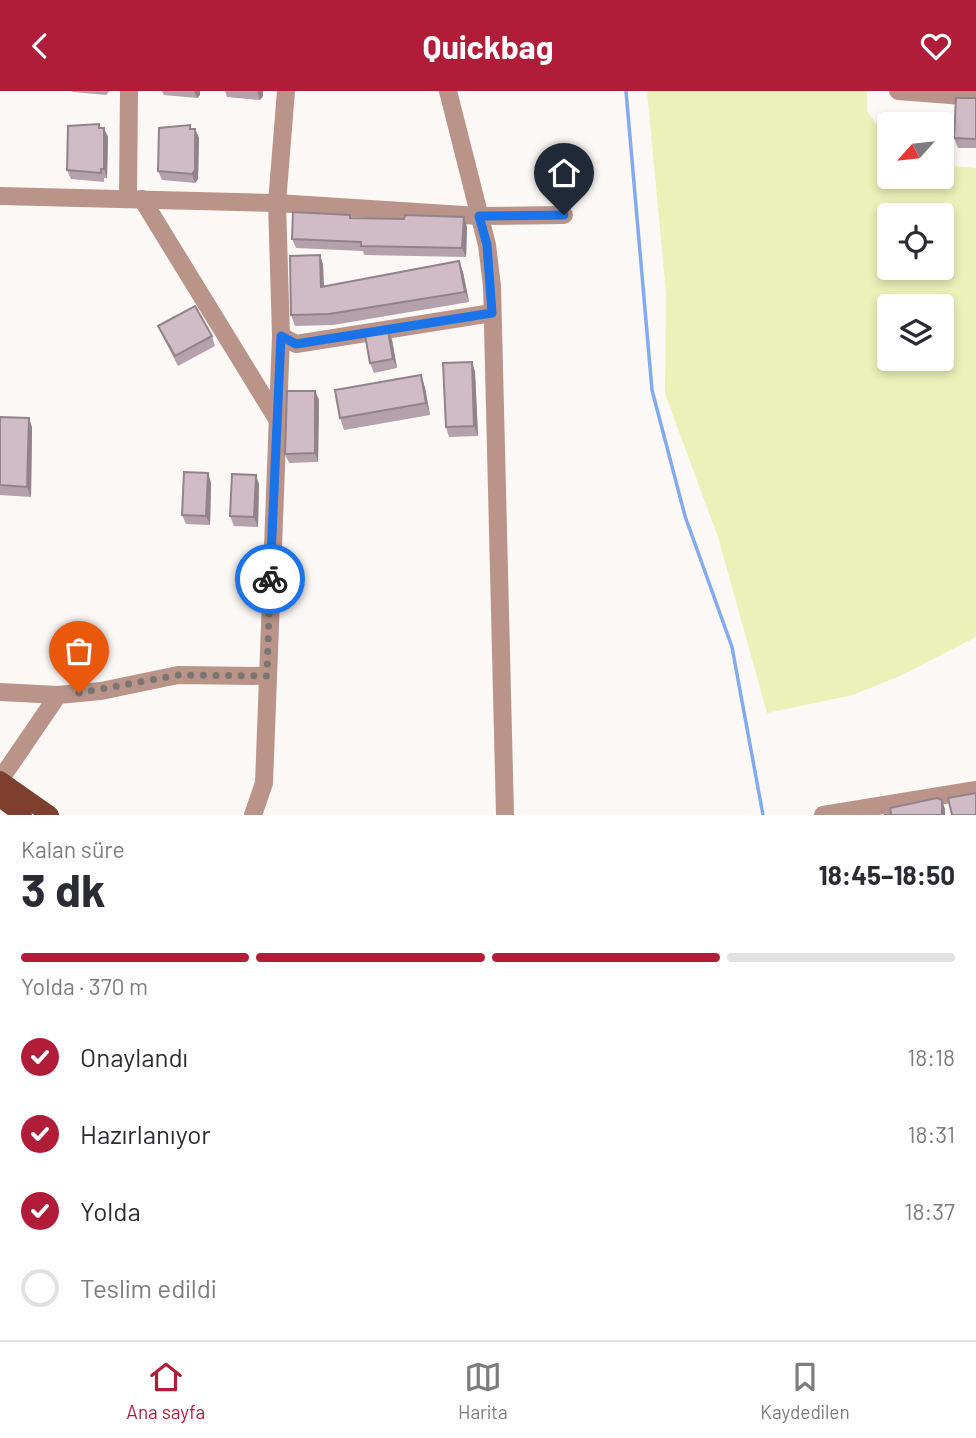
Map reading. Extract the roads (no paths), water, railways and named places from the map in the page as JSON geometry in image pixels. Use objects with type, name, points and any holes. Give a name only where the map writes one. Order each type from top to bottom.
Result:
[{"type":"main road","points":[[0,780],[50,815]]},
{"type":"main road","points":[[0,798],[23,815]]},
{"type":"street","points":[[129,91],[135,199],[277,419]]},
{"type":"street","points":[[253,815],[264,783],[281,336],[277,203],[286,91]]},
{"type":"street","points":[[448,91],[487,245],[492,313],[506,815]]},
{"type":"street","points":[[898,91],[976,97]]},
{"type":"street","points":[[0,196],[277,203],[479,216],[564,215]]},
{"type":"street","points":[[281,336],[296,344],[492,313]]},
{"type":"street","points":[[0,692],[58,695],[101,691],[178,675],[267,676]]},
{"type":"street","points":[[0,780],[58,695]]},
{"type":"street","points":[[823,815],[976,790]]},
{"type":"waterway","points":[[626,91],[652,390],[685,516],[732,647],[763,815]]}]
